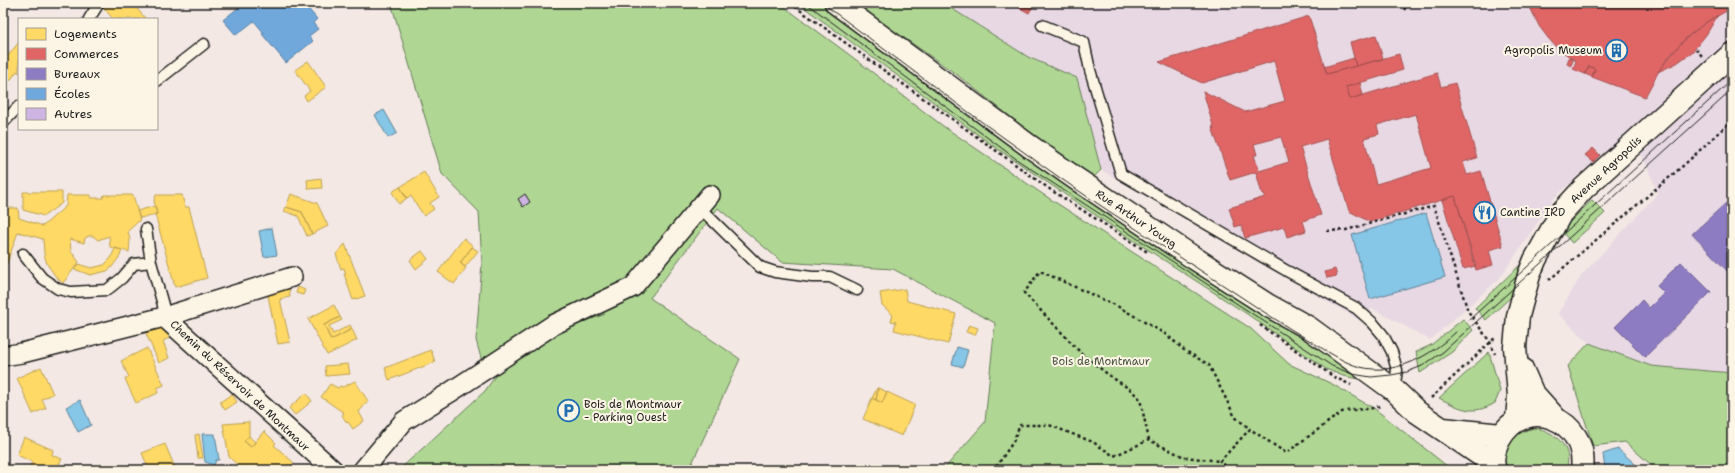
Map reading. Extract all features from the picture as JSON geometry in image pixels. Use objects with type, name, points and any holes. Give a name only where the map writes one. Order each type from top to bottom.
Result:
[{"type":"street","name":"Rue Arthur Young","points":[[836,3],[1075,178],[1194,258],[1269,306],[1310,328],[1389,394],[1482,456],[1494,468]]},
{"type":"street","name":"Avenue Agropolis","points":[[1507,360],[1515,347],[1518,316],[1529,275],[1535,260],[1562,213],[1584,188],[1732,54]]},
{"type":"street","points":[[363,470],[404,421],[552,325],[633,287],[705,202]]},
{"type":"street","points":[[164,317],[292,277]]},
{"type":"street","name":"Chemin du Réservoir de Montmaur","points":[[3,356],[22,353],[164,317],[333,470]]},
{"type":"street","name":"Avenue Agropolis","points":[[1507,360],[1520,396],[1517,419]]},
{"type":"street","name":"Avenue Agropolis","points":[[1507,360],[1532,392],[1557,420],[1573,433],[1579,442],[1582,452],[1582,470]]},
{"type":"street","points":[[1494,468],[1493,454],[1501,435],[1507,426],[1517,419],[1535,415],[1546,416],[1557,420]]},
{"type":"street","points":[[1440,429],[1501,435]]},
{"type":"lane","points":[[90,18],[99,3]]},
{"type":"lane","points":[[1042,25],[1084,42],[1090,70],[1122,174],[1287,271],[1356,308],[1384,334],[1392,352],[1397,370],[1389,394]]},
{"type":"lane","points":[[158,80],[204,44]]},
{"type":"lane","points":[[3,123],[18,107]]},
{"type":"lane","points":[[705,202],[760,266],[775,272],[812,277],[830,277],[857,290]]},
{"type":"lane","points":[[146,229],[151,262],[163,305],[164,317]]},
{"type":"lane","points":[[23,254],[42,278],[58,289],[71,292],[107,290],[122,278],[134,264],[151,262]]},
{"type":"path","points":[[1404,10],[1408,3]]},
{"type":"path","points":[[1548,281],[1684,165],[1732,120]]},
{"type":"path","points":[[1327,231],[1346,230],[1434,206],[1468,311],[1490,342],[1507,360]]},
{"type":"path","points":[[1149,440],[1140,399],[1131,390],[1082,354],[1024,293],[1040,271],[1117,306],[1167,335],[1184,350],[1209,365],[1235,417],[1286,453],[1342,412],[1375,409],[1382,405],[1389,394]]},
{"type":"path","points":[[1417,412],[1518,316]]},
{"type":"path","points":[[1001,470],[996,466],[1013,442],[1020,425],[1049,425],[1093,442],[1114,456],[1149,440],[1184,456],[1220,462],[1229,470]]},
{"type":"path","points":[[1220,462],[1250,429]]},
{"type":"path","points":[[478,470],[492,466],[506,470]]},
{"type":"shaded area","points":[[943,3],[1732,3],[1732,373],[1651,366],[1589,343],[1558,313],[1582,275],[1658,193],[1631,129],[1555,197],[1499,279],[1430,340],[1372,308],[1363,322],[1101,170],[1077,78],[1028,57]]},
{"type":"green space","name":"Bois de Montmaur","points":[[391,3],[779,3],[943,126],[1044,195],[1250,328],[1289,364],[1332,384],[1375,409],[1452,470],[943,470],[985,422],[995,323],[893,269],[782,262],[718,208],[650,298],[740,359],[689,470],[399,470],[485,391],[507,359],[547,336],[605,314],[495,355],[498,367],[487,380],[476,340],[482,263],[479,212],[442,174]]},
{"type":"green space","points":[[798,3],[828,3],[1374,382],[1343,376],[1326,369],[1247,314],[1116,229],[992,145]]},
{"type":"green space","points":[[854,3],[943,3],[1028,57],[1077,78],[1101,170],[1091,180],[956,74]]},
{"type":"green space","points":[[1592,200],[1605,213],[1572,243],[1561,231]]},
{"type":"green space","points":[[1525,260],[1512,296],[1486,320],[1475,308]]},
{"type":"green space","points":[[1463,319],[1473,330],[1452,352],[1420,373],[1416,352],[1431,345]]},
{"type":"green space","points":[[1589,343],[1651,366],[1732,373],[1732,468],[1730,470],[1657,470],[1625,442],[1593,446],[1568,366]]},
{"type":"green space","points":[[1489,352],[1500,391],[1495,403],[1480,409],[1467,410],[1439,398]]},
{"type":"green space","points":[[1535,428],[1549,433],[1561,442],[1567,455],[1568,462],[1566,470],[1505,470],[1504,454],[1510,442],[1521,433]]},
{"type":"water","points":[[384,110],[397,133],[388,138],[375,115]]},
{"type":"water","points":[[1426,213],[1445,277],[1370,299],[1352,235]]},
{"type":"water","points":[[272,228],[277,255],[264,257],[259,231]]},
{"type":"water","points":[[957,347],[968,350],[963,367],[952,364]]},
{"type":"water","points":[[80,400],[91,425],[78,432],[66,407]]},
{"type":"water","points":[[202,434],[215,434],[219,460],[216,460],[214,465],[205,462]]},
{"type":"water","points":[[1618,449],[1642,470],[1605,470],[1603,454]]},
{"type":"building: Logements","points":[[107,3],[132,3],[145,18],[112,18],[103,7]]},
{"type":"building: Logements","points":[[18,43],[18,72],[17,71],[10,81],[3,75],[3,56],[7,57]]},
{"type":"building: Logements","points":[[308,61],[326,87],[307,101],[304,96],[310,91],[295,70]]},
{"type":"building: Logements","points":[[424,172],[439,197],[430,203],[434,209],[424,216],[411,196],[406,198],[400,187]]},
{"type":"building: Logements","points":[[321,178],[322,188],[308,189],[307,180]]},
{"type":"building: Logements","points":[[400,187],[407,198],[399,204],[392,192]]},
{"type":"building: Logements","points":[[23,192],[62,192],[62,203],[44,216],[23,210]]},
{"type":"building: Logements","points":[[291,194],[317,203],[328,226],[312,234],[302,212],[286,207]]},
{"type":"building: Logements","points":[[67,195],[91,195],[91,198],[103,198],[104,195],[133,195],[140,220],[128,231],[130,240],[129,252],[110,247],[109,236],[98,240],[93,236],[89,236],[85,238],[84,243],[70,239],[71,251],[79,262],[63,283],[56,277],[47,264],[44,254],[43,239],[18,232],[3,274],[3,208],[18,208],[19,218],[43,226],[66,206]]},
{"type":"building: Logements","points":[[156,195],[182,195],[185,207],[189,207],[207,278],[175,287],[155,214],[157,214],[154,200]]},
{"type":"building: Logements","points":[[155,206],[157,214],[140,218],[137,211]]},
{"type":"building: Logements","points":[[286,207],[302,212],[312,234],[307,236],[298,216],[284,211]]},
{"type":"building: Logements","points":[[464,238],[473,246],[460,263],[466,268],[454,284],[438,272]]},
{"type":"building: Logements","points":[[345,244],[365,296],[353,300],[344,274],[346,274],[344,268],[341,269],[336,254]]},
{"type":"building: Logements","points":[[472,247],[478,251],[465,267],[460,263]]},
{"type":"building: Logements","points":[[115,248],[122,250],[120,256],[107,271],[90,275],[74,269],[78,264],[91,268],[104,265],[111,258]]},
{"type":"building: Logements","points":[[422,251],[428,259],[416,269],[410,260]]},
{"type":"building: Logements","points":[[289,287],[290,297],[280,299],[290,342],[278,344],[267,291]]},
{"type":"building: Logements","points":[[298,287],[305,290],[303,295],[296,293]]},
{"type":"building: Logements","points":[[905,289],[907,301],[956,314],[948,344],[894,330],[896,322],[891,321],[893,315],[882,305],[880,293]]},
{"type":"building: Logements","points":[[334,305],[340,317],[324,325],[331,340],[352,329],[357,340],[327,355],[308,319]]},
{"type":"building: Logements","points":[[340,317],[342,320],[329,326],[333,334],[350,325],[352,329],[331,340],[324,325]]},
{"type":"building: Logements","points":[[162,324],[175,335],[163,341],[169,358],[159,363],[144,329]]},
{"type":"building: Logements","points":[[969,325],[978,328],[975,335],[966,332]]},
{"type":"building: Logements","points":[[147,348],[164,385],[157,388],[158,393],[136,403],[125,379],[129,377],[121,361]]},
{"type":"building: Logements","points":[[431,350],[435,362],[389,380],[385,368]]},
{"type":"building: Logements","points":[[348,364],[350,374],[326,376],[325,366]]},
{"type":"building: Logements","points":[[41,367],[53,394],[42,399],[46,408],[33,414],[17,378]]},
{"type":"building: Logements","points":[[355,381],[368,401],[359,412],[364,421],[353,429],[342,415],[344,413],[321,397],[330,384],[338,388]]},
{"type":"building: Logements","points":[[878,388],[876,400],[872,398]]},
{"type":"building: Logements","points":[[878,388],[887,392],[882,403],[876,400]]},
{"type":"building: Logements","points":[[887,392],[915,405],[902,436],[863,419],[872,398],[882,403]]},
{"type":"building: Logements","points":[[306,393],[312,401],[295,415],[289,408]]},
{"type":"building: Logements","points":[[232,394],[237,402],[225,410],[220,402]]},
{"type":"building: Logements","points":[[249,422],[249,436],[244,441],[251,447],[264,431],[276,443],[274,445],[294,463],[287,470],[243,470],[229,457],[223,424]]},
{"type":"building: Logements","points":[[199,434],[203,458],[198,458],[195,435]]},
{"type":"building: Logements","points":[[249,436],[255,442],[251,447],[244,441]]},
{"type":"building: Logements","points":[[24,437],[53,450],[52,455],[62,459],[58,466],[60,467],[59,470],[31,470],[30,466],[32,462],[17,455]]},
{"type":"building: Logements","points":[[165,444],[176,470],[149,470],[142,453]]},
{"type":"building: Commerces","points":[[1015,3],[1035,3],[1029,13],[1014,5]]},
{"type":"building: Commerces","name":"Agropolis Museum","points":[[1528,3],[1732,3],[1732,8],[1705,23],[1682,42],[1660,69],[1645,97],[1592,77],[1595,69],[1589,66],[1585,74],[1573,69],[1576,61],[1557,48],[1548,38],[1539,26]]},
{"type":"building: Commerces","points":[[1718,15],[1706,35],[1692,52],[1677,63],[1658,72],[1667,59],[1687,37]]},
{"type":"building: Commerces","points":[[1309,16],[1327,74],[1399,54],[1403,70],[1346,87],[1350,99],[1437,73],[1441,87],[1455,83],[1477,158],[1463,162],[1467,175],[1481,171],[1503,246],[1489,250],[1493,265],[1476,270],[1455,196],[1370,222],[1349,211],[1327,139],[1300,147],[1321,215],[1303,221],[1306,231],[1287,237],[1284,227],[1245,238],[1241,225],[1235,227],[1229,208],[1265,197],[1264,193],[1262,194],[1256,172],[1230,180],[1212,127],[1214,129],[1203,91],[1245,112],[1285,101],[1274,61],[1202,83],[1159,62]],"holes":[[[1416,114],[1431,168],[1376,184],[1364,138],[1379,134],[1377,125]],[[1281,137],[1289,162],[1259,171],[1254,155],[1257,155],[1254,144]]]},
{"type":"building: Commerces","points":[[1376,35],[1383,59],[1356,66],[1350,42]]},
{"type":"building: Commerces","points":[[1569,57],[1573,60],[1571,66],[1567,64]]},
{"type":"building: Commerces","points":[[1354,58],[1356,66],[1327,74],[1324,67]]},
{"type":"building: Commerces","points":[[1589,66],[1595,69],[1592,77],[1585,74]]},
{"type":"building: Commerces","points":[[1360,83],[1363,95],[1350,99],[1346,87]]},
{"type":"building: Commerces","points":[[1593,148],[1600,155],[1593,162],[1585,155]]},
{"type":"building: Commerces","points":[[1455,196],[1476,266],[1463,269],[1442,200]]},
{"type":"building: Commerces","points":[[1335,269],[1337,276],[1327,278],[1325,272]]},
{"type":"building: Bureaux","points":[[1726,203],[1732,210],[1732,276],[1692,234]]},
{"type":"building: Bureaux","points":[[1681,262],[1711,292],[1645,357],[1615,327],[1642,300],[1649,308],[1664,293],[1657,286]]},
{"type":"building: Écoles","points":[[244,3],[300,3],[298,5],[302,9],[306,6],[317,19],[313,23],[318,29],[309,36],[313,41],[286,63],[262,34],[264,33],[254,21],[236,35],[223,20]]},
{"type":"building: Autres","points":[[525,194],[530,202],[523,207],[518,199]]},
{"type":"tram line","points":[[806,3],[1019,161],[1332,366],[1352,374],[1371,377],[1407,372],[1422,366],[1443,352],[1732,90]]},
{"type":"tram line","points":[[822,3],[984,124],[1085,195],[1329,353],[1360,367],[1387,369],[1412,362],[1424,356],[1456,332]]},
{"type":"tram line","points":[[1469,320],[1732,80]]},
{"type":"place","name":"Agropolis Museum","points":[[1617,50]]},
{"type":"place","name":"Cantine IRD","points":[[1485,212]]},
{"type":"place","name":"Bois de Montmaur - Parking Ouest","points":[[569,410]]}]
